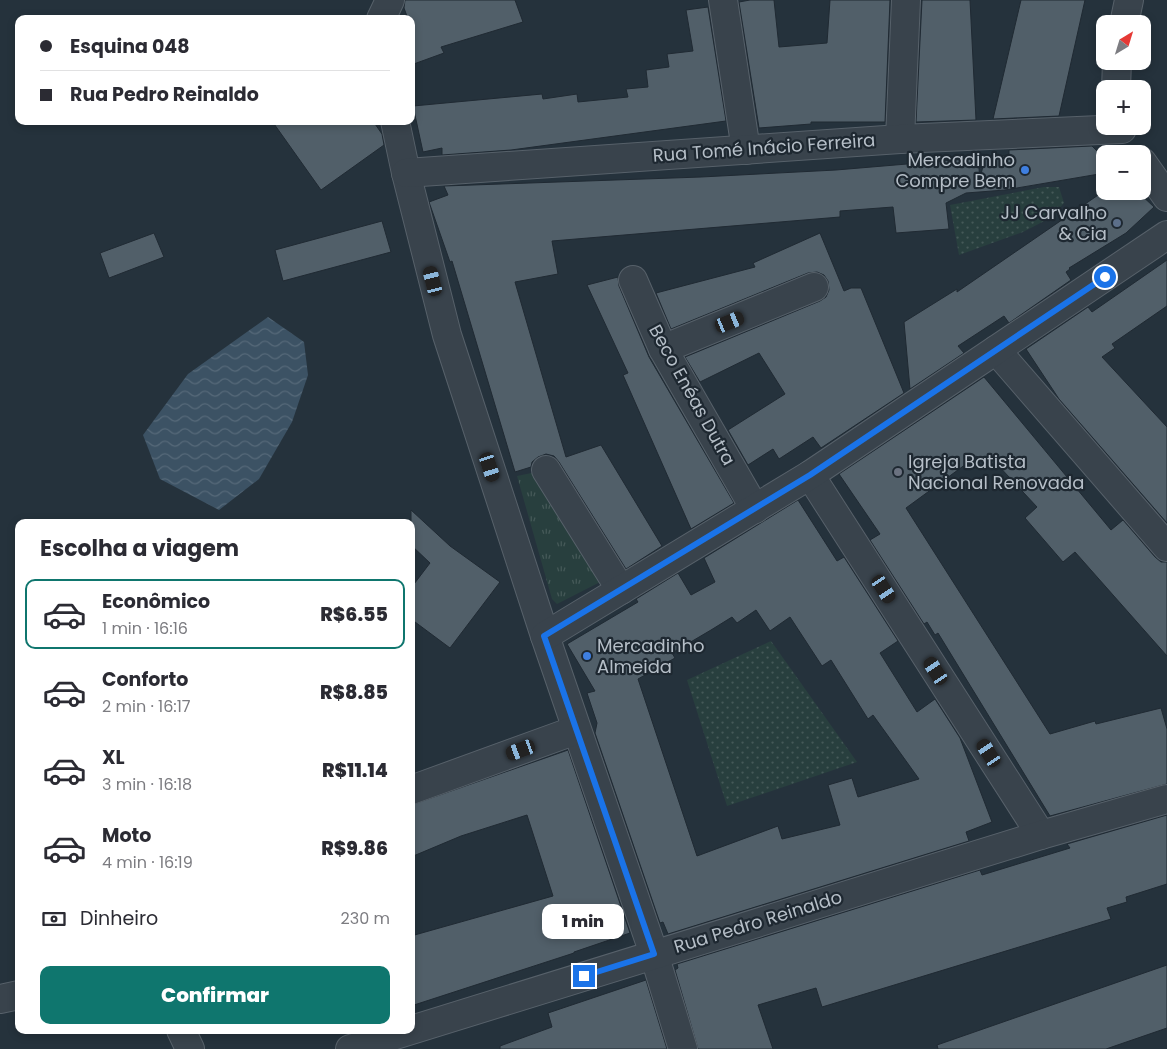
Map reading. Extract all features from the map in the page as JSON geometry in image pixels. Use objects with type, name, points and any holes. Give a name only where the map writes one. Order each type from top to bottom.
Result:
[{"type":"street","points":[[383,15],[390,0]]},
{"type":"street","points":[[723,0],[746,150]]},
{"type":"street","points":[[900,140],[906,0]]},
{"type":"street","points":[[1126,15],[1129,0]]},
{"type":"street","points":[[396,125],[447,335],[544,636],[654,954],[683,1049]]},
{"type":"street","name":"Rua Tomé Inácio Ferreira","points":[[406,173],[900,140],[1096,129]]},
{"type":"street","points":[[1151,175],[1167,197]]},
{"type":"street","points":[[544,636],[810,475],[1167,236]]},
{"type":"street","name":"Beco Enéas Dutra","points":[[633,280],[663,349],[756,509]]},
{"type":"street","points":[[663,349],[814,287]]},
{"type":"street","points":[[996,350],[1167,547]]},
{"type":"street","points":[[546,470],[621,590]]},
{"type":"street","points":[[810,475],[1041,835]]},
{"type":"street","points":[[415,789],[576,730]]},
{"type":"street","name":"Rua Pedro Reinaldo","points":[[415,1029],[1041,835],[1167,799]]},
{"type":"street","points":[[0,999],[15,996]]},
{"type":"street","points":[[183,1034],[190,1049]]},
{"type":"street","name":"Rua Pedro Reinaldo","points":[[350,1049],[398,1034]]},
{"type":"green space","points":[[1044,187],[1059,187],[1064,203],[1052,217],[1023,232],[959,255],[950,205]]},
{"type":"green space","points":[[541,471],[608,578],[557,604],[552,599],[517,476]]},
{"type":"green space","points":[[771,641],[857,762],[727,806],[687,680]]},
{"type":"water","points":[[268,317],[304,342],[308,375],[292,422],[259,479],[219,510],[160,479],[143,435],[188,374]]},
{"type":"building","points":[[405,0],[515,0],[523,22],[441,47],[444,53],[415,64],[415,15],[407,15],[404,8]]},
{"type":"building","points":[[774,0],[779,47],[827,43],[830,0],[890,0],[885,122],[811,122],[811,124],[759,128],[739,2]]},
{"type":"building","points":[[922,0],[970,0],[976,120],[916,122]]},
{"type":"building","points":[[1021,0],[1085,0],[1059,116],[993,119]]},
{"type":"building","points":[[708,7],[726,121],[511,150],[442,155],[442,148],[423,152],[415,115],[415,106],[542,94],[543,99],[577,94],[578,102],[628,97],[626,89],[648,87],[646,70],[669,67],[667,54],[693,51],[686,10]]},
{"type":"building","points":[[275,125],[376,125],[382,134],[384,145],[321,190]]},
{"type":"building","points":[[1092,146],[1096,150],[1096,175],[1005,190],[966,193],[946,203],[949,229],[896,233],[893,207],[840,211],[840,217],[552,241],[558,274],[515,282],[566,457],[601,445],[662,546],[626,569],[554,456],[546,454],[538,457],[532,462],[531,467],[515,472],[452,261],[450,262],[429,202],[448,195],[444,186],[836,170],[978,158],[980,179],[985,157],[1009,155],[1009,150]]},
{"type":"building","points":[[1096,196],[1096,200],[1147,200],[1154,207],[1126,233],[1069,268],[1066,272],[1071,280],[1009,323],[1004,316],[958,346],[964,353],[910,389],[904,322],[957,289],[957,292]]},
{"type":"building","points":[[382,221],[391,252],[283,281],[275,250]]},
{"type":"building","points":[[154,233],[164,257],[109,278],[100,253]]},
{"type":"building","points":[[820,233],[844,291],[851,288],[861,288],[904,393],[821,448],[813,437],[779,459],[773,449],[748,465],[728,430],[785,394],[759,353],[700,382],[685,357],[820,301],[826,297],[829,290],[828,281],[824,275],[817,272],[808,273],[671,329],[656,293],[755,267],[753,263]]},
{"type":"building","points":[[1167,260],[1167,306],[1112,344],[1115,348],[1102,357],[1167,427],[1167,523],[1059,399],[1026,349],[1088,307],[1092,312]]},
{"type":"building","points":[[618,277],[619,286],[649,357],[734,503],[691,529],[623,375],[628,373],[587,285]]},
{"type":"building","points":[[984,377],[1111,530],[1123,520],[1155,557],[1161,562],[1167,562],[1167,656],[1075,552],[1063,562],[1025,518],[1037,507],[995,462],[987,468],[977,456],[906,508],[1050,734],[1095,721],[1096,724],[1161,708],[1167,729],[1167,784],[1050,816],[938,633],[935,635],[927,622],[924,624],[870,540],[880,534],[839,474]]},
{"type":"building","points":[[798,500],[837,561],[844,557],[898,641],[880,653],[917,712],[935,699],[960,738],[992,822],[966,832],[969,841],[668,934],[663,922],[660,923],[595,733],[597,723],[587,693],[595,691],[567,644],[638,602],[636,599],[678,573],[691,595],[715,582],[704,558]],"holes":[[[756,610],[770,631],[790,617],[822,666],[831,660],[868,719],[873,715],[919,779],[858,797],[852,778],[828,785],[840,825],[782,839],[778,826],[697,856],[638,679],[675,658],[672,653],[732,617],[737,623]]]},
{"type":"building","points":[[411,510],[450,546],[500,582],[450,648],[415,622],[415,583],[430,563],[415,549],[415,519],[411,519]]},
{"type":"building","points":[[568,750],[630,933],[415,1005],[415,935],[553,896],[527,815],[461,836],[415,855],[415,804]]},
{"type":"building","points":[[1167,815],[1167,884],[1126,897],[1127,902],[1107,908],[1111,919],[822,1007],[816,988],[758,1005],[773,1049],[698,1049],[675,970],[678,968],[677,964],[980,870],[982,875],[1070,848],[1067,844]]},
{"type":"building","points":[[1167,965],[1167,1028],[1106,1049],[938,1049],[937,1045]]},
{"type":"building","points":[[646,980],[667,1049],[500,1049],[500,1046],[552,1027],[548,1013]]},
{"type":"place","name":"Mercadinho Compre Bem","points":[[1025,170]]},
{"type":"place","name":"JJ Carvalho & Cia","points":[[1117,223]]},
{"type":"place","name":"Igreja Batista Nacional Renovada","points":[[898,472]]},
{"type":"place","name":"Mercadinho Almeida","points":[[587,656]]},
{"type":"route","points":[[584,976],[654,954],[544,636],[810,475],[1105,277]]}]
